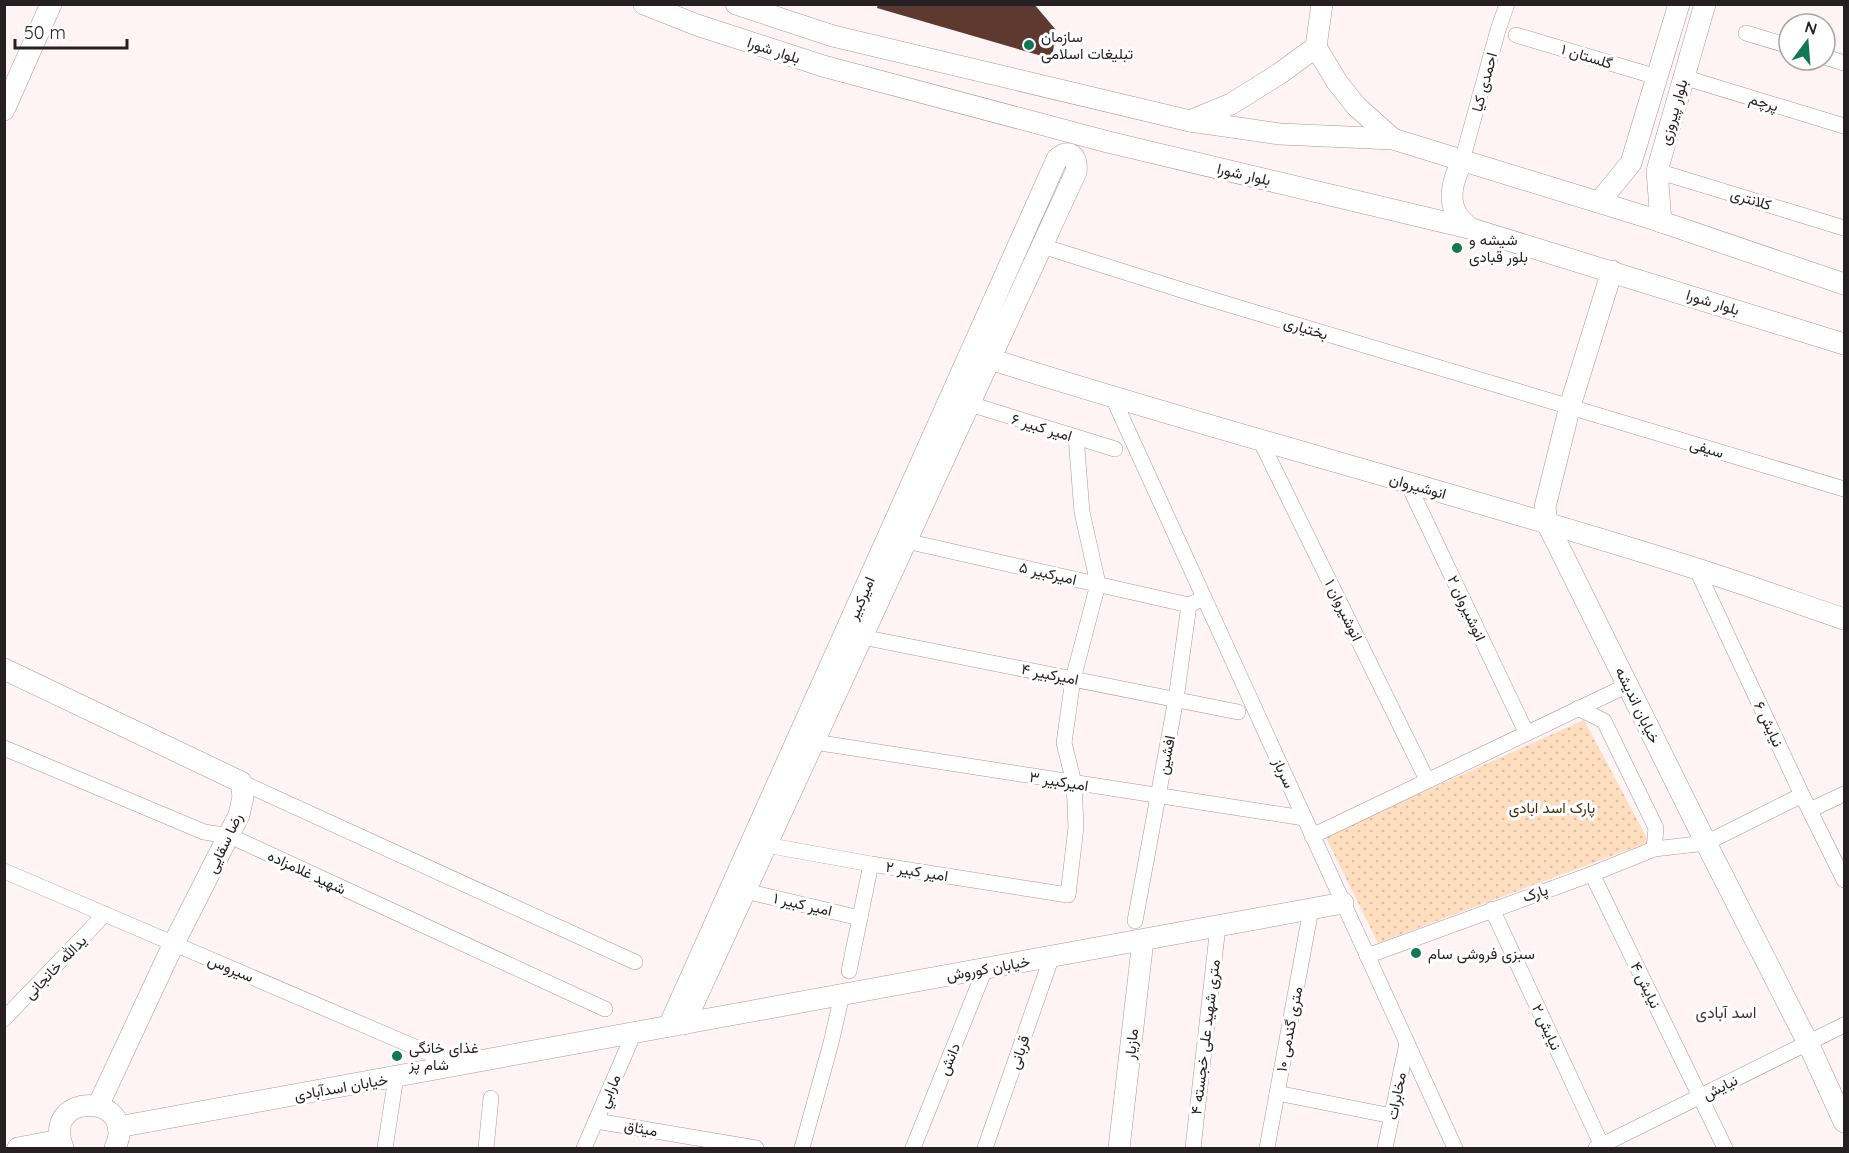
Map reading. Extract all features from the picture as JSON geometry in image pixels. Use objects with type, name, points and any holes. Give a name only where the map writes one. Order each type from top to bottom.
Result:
[{"type":"main road","points":[[4,110],[51,4]]},
{"type":"main road","name":"بلوار شورا","points":[[644,4],[697,25],[823,66],[1108,142],[1469,228],[1845,344]]},
{"type":"main road","name":"بلوار شورا","points":[[736,4],[833,36],[1190,121],[1280,134],[1393,139],[1599,202],[1845,284]]},
{"type":"main road","points":[[1322,4],[1316,47],[1337,82],[1356,106],[1393,139]]},
{"type":"main road","name":"بلوار پیروزی","points":[[1661,222],[1657,171],[1705,4]]},
{"type":"main road","name":"بلوار پیروزی","points":[[1599,202],[1631,162],[1658,77],[1673,6]]},
{"type":"main road","points":[[1190,121],[1231,104],[1279,74],[1316,47]]},
{"type":"main road","points":[[1046,126],[1053,170]]},
{"type":"main road","points":[[1076,172],[1108,142]]},
{"type":"main road","points":[[1053,170],[1057,159],[1062,154],[1068,154],[1077,162],[1076,172]]},
{"type":"main road","points":[[1462,161],[1454,182],[1452,196],[1456,213],[1469,228]]},
{"type":"main road","points":[[1631,162],[1657,171]]},
{"type":"main road","name":"امیرکبیر","points":[[677,1025],[790,776],[1053,170]]},
{"type":"main road","name":"امیرکبیر","points":[[677,1025],[745,891],[766,845],[790,776],[814,742],[1076,172]]},
{"type":"main road","name":"خیابان اندیشه","points":[[1612,271],[1570,406],[1545,507],[1548,523],[1808,1043],[1845,1122]]},
{"type":"main road","name":"انوشیروان","points":[[990,359],[1113,398],[1696,568],[1845,619]]},
{"type":"main road","points":[[4,669],[241,782]]},
{"type":"main road","name":"رضا سقایی","points":[[98,1106],[174,943],[230,837],[243,797],[241,782]]},
{"type":"main road","name":"خیابان کوروش","points":[[634,1033],[1052,956],[1139,930],[1218,926],[1343,903]]},
{"type":"main road","name":"مازیار","points":[[1119,1149],[1139,930]]},
{"type":"main road","name":"خیابان اسدآبادی","points":[[118,1127],[634,1033]]},
{"type":"main road","points":[[18,1149],[62,1144],[60,1132],[66,1115],[81,1106],[98,1106],[107,1110],[118,1127],[119,1140],[115,1149]]},
{"type":"street","name":"احمدی کیا","points":[[1462,161],[1507,4]]},
{"type":"street","points":[[1746,33],[1777,42]]},
{"type":"street","name":"گلستان ۱","points":[[1516,34],[1658,77]]},
{"type":"street","name":"پرچم","points":[[1683,77],[1845,126]]},
{"type":"street","name":"کلانتری","points":[[1657,171],[1845,228]]},
{"type":"street","name":"بختیاری","points":[[1042,246],[1229,305],[1570,406]]},
{"type":"street","name":"سرباز","points":[[1113,398],[1455,1149]]},
{"type":"street","name":"امیر کبیر ۶","points":[[970,404],[1115,449]]},
{"type":"street","name":"سیفی","points":[[1570,406],[1845,489]]},
{"type":"street","points":[[1074,783],[1064,743],[1073,679],[1098,584],[1082,512],[1076,437]]},
{"type":"street","name":"انوشیروان ۱","points":[[1260,440],[1427,780]]},
{"type":"street","name":"انوشیروان ۲","points":[[1408,484],[1526,732]]},
{"type":"street","name":"امیرکبیر ۵","points":[[906,541],[1189,605]]},
{"type":"street","name":"نیایش ۶","points":[[1696,568],[1802,795],[1845,880]]},
{"type":"street","points":[[1189,605],[1204,598]]},
{"type":"street","name":"افشین","points":[[1139,930],[1189,605]]},
{"type":"street","name":"امیرکبیر ۴","points":[[862,637],[1238,712]]},
{"type":"street","points":[[1312,836],[1628,685]]},
{"type":"street","points":[[1578,708],[1604,722],[1656,828],[1654,849]]},
{"type":"street","name":"امیرکبیر ۳","points":[[814,742],[1304,818]]},
{"type":"street","name":"شهید غلامزاده","points":[[4,748],[204,832],[230,837],[604,1009]]},
{"type":"street","points":[[241,782],[635,962]]},
{"type":"street","name":"امیر کبیر ۲","points":[[766,845],[1068,895],[1076,826],[1074,783]]},
{"type":"street","points":[[1810,810],[1845,794]]},
{"type":"street","name":"پارک","points":[[1367,956],[1654,849],[1706,843],[1802,795]]},
{"type":"street","points":[[849,971],[871,864]]},
{"type":"street","name":"سیروس","points":[[4,871],[458,1065]]},
{"type":"street","name":"نیایش ۴","points":[[1592,874],[1725,1149]]},
{"type":"street","name":"امیر کبیر ۱","points":[[745,891],[860,918]]},
{"type":"street","name":"۱۰ متری گندمی","points":[[1267,1149],[1311,909]]},
{"type":"street","name":"نیایش ۲","points":[[1492,909],[1600,1148]]},
{"type":"street","name":"یدالله خانجانی","points":[[4,1019],[105,914]]},
{"type":"street","name":"۴ متری شهید علی خجسته","points":[[1192,1149],[1218,926]]},
{"type":"street","name":"قربانی","points":[[986,1149],[1052,956]]},
{"type":"street","name":"دانش","points":[[913,1149],[985,969]]},
{"type":"street","points":[[802,1149],[842,995]]},
{"type":"street","name":"نیایش","points":[[1600,1148],[1845,1024]]},
{"type":"street","name":"مارابي","points":[[584,1149],[634,1033]]},
{"type":"street","name":"مخابرات","points":[[1385,1149],[1407,1043]]},
{"type":"street","points":[[386,1149],[396,1077]]},
{"type":"street","points":[[1277,1093],[1392,1116]]},
{"type":"street","points":[[486,1149],[491,1098]]},
{"type":"street","name":"میثاق","points":[[596,1121],[756,1149]]},
{"type":"green space","name":"پارک اسد ابادی","points":[[1584,720],[1649,842],[1378,943],[1325,836]]},
{"type":"building","name":"سازمان تبلیغات اسلامی","points":[[878,4],[1034,4],[1056,30],[1052,59],[877,8]]},
{"type":"place","name":"سازمان تبلیغات اسلامی","points":[[1029,45]]},
{"type":"place","name":"شیشه و بلور قبادی","points":[[1457,248]]},
{"type":"place","name":"سبزی فروشی سام","points":[[1416,953]]},
{"type":"place","name":"غذای خانگی شام پز","points":[[397,1056]]},
{"type":"district","name":"اسد آبادی","points":[[1726,1012]]}]
